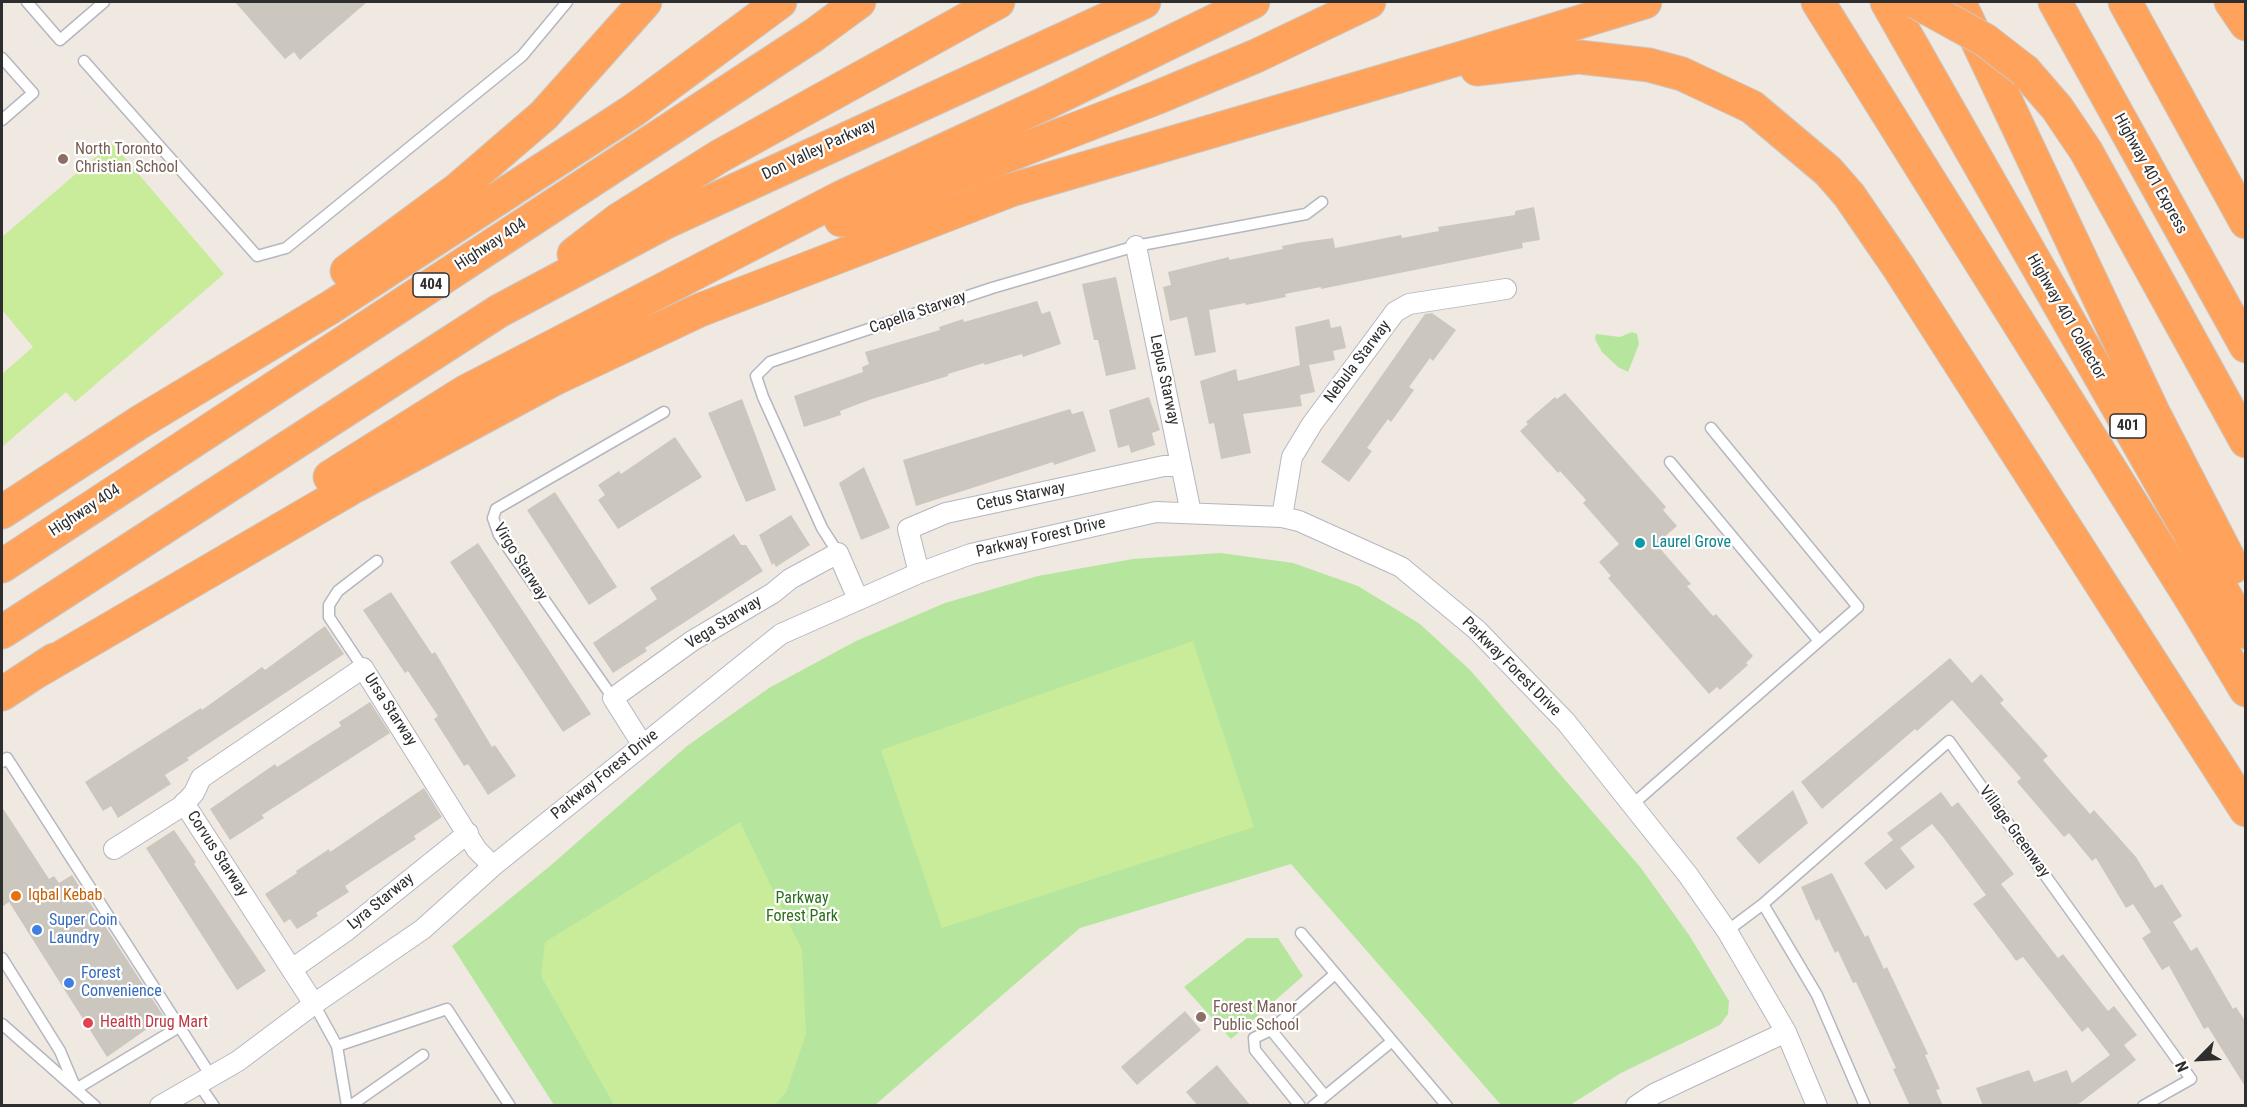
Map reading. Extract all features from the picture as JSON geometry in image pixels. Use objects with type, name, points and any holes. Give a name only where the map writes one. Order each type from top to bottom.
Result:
[{"type":"highway","points":[[140,422],[458,189],[544,115],[645,2]]},
{"type":"highway","name":"404","points":[[2,512],[140,422],[331,307],[634,110],[780,2]]},
{"type":"highway","name":"Highway 404","points":[[2,566],[804,42],[859,2]]},
{"type":"highway","points":[[2,632],[499,311],[618,220],[720,156],[998,2]]},
{"type":"highway","name":"Don Valley Parkway","points":[[499,311],[666,222],[1144,2]]},
{"type":"highway","points":[[2,694],[185,570],[465,392],[842,197],[1048,102],[1253,2]]},
{"type":"highway","points":[[679,281],[1156,98],[1256,56],[1369,2]]},
{"type":"highway","points":[[36,672],[366,480],[554,378],[700,310],[1011,190],[1645,2]]},
{"type":"highway","points":[[1818,2],[2195,604],[2246,690]]},
{"type":"highway","name":"Highway 401 Collector","points":[[1887,2],[2246,632]]},
{"type":"highway","points":[[1916,2],[1985,40],[2025,71],[2057,108],[2086,151],[2246,441]]},
{"type":"highway","points":[[1959,2],[2149,404],[2246,592]]},
{"type":"highway","name":"Highway 401 Express","points":[[2055,2],[2246,346]]},
{"type":"highway","points":[[2125,2],[2246,222]]},
{"type":"highway","points":[[2231,2],[2246,24]]},
{"type":"highway","points":[[1331,96],[1493,66],[1579,57],[1649,65],[1682,74],[1716,88],[1752,107],[1779,128],[1828,171],[1874,230],[2246,810]]},
{"type":"street","name":"Lepus Starway","points":[[1136,246],[1191,513]]},
{"type":"street","name":"Nebula Starway","points":[[1282,517],[1292,457],[1312,424],[1395,312],[1409,304],[1506,289]]},
{"type":"street","name":"Cetus Starway","points":[[919,573],[908,529],[946,513],[1164,466],[1181,466]]},
{"type":"street","name":"Parkway Forest Drive","points":[[160,1106],[238,1060],[423,929],[493,866],[781,633],[919,573],[971,554],[1156,512],[1282,517],[1299,521],[1401,567],[1477,630],[1566,722],[1633,804],[1727,931],[1786,1032],[1817,1106]]},
{"type":"street","name":"Capella Starway","points":[[838,553],[858,599]]},
{"type":"street","name":"Vega Starway","points":[[613,698],[692,641],[772,593],[790,579],[838,553]]},
{"type":"street","name":"Corvus Starway","points":[[314,1004],[184,803],[194,793],[201,778],[363,668]]},
{"type":"street","name":"Ursa Starway","points":[[363,668],[477,850],[493,866]]},
{"type":"street","name":"Virgo Starway","points":[[613,698],[642,744]]},
{"type":"street","points":[[114,849],[184,803]]},
{"type":"street","name":"Lyra Starway","points":[[292,969],[346,931],[468,833]]},
{"type":"street","points":[[1636,1106],[1654,1094],[1786,1032]]},
{"type":"lane","points":[[27,2],[60,40],[104,2]]},
{"type":"lane","points":[[84,61],[257,256],[286,248],[522,56],[567,2]]},
{"type":"lane","points":[[2,58],[33,93],[2,120]]},
{"type":"lane","name":"Capella Starway","points":[[838,553],[822,528],[763,397],[756,376],[770,363],[992,288],[1136,246],[1306,214],[1322,202]]},
{"type":"lane","name":"Virgo Starway","points":[[613,698],[499,535],[493,518],[496,508],[664,412]]},
{"type":"lane","points":[[1633,804],[1858,607],[1711,428]]},
{"type":"lane","points":[[1670,462],[1819,641]]},
{"type":"lane","name":"Ursa Starway","points":[[363,668],[329,617],[329,605],[338,591],[377,561]]},
{"type":"lane","name":"Village Greenway","points":[[1727,931],[1763,904],[1949,741],[2191,1079],[2143,1106]]},
{"type":"lane","points":[[2,762],[7,758],[179,1027],[214,1106]]},
{"type":"lane","points":[[1763,904],[1817,995],[1865,1106]]},
{"type":"lane","points":[[1301,933],[1447,1106]]},
{"type":"lane","points":[[2,958],[60,1051],[76,1089]]},
{"type":"lane","points":[[1300,1106],[1255,1050],[1254,1038],[1271,1030],[1335,974]]},
{"type":"lane","points":[[314,1004],[337,1046],[348,1106],[423,1055]]},
{"type":"lane","points":[[337,1046],[447,1009],[510,1106]]},
{"type":"lane","points":[[2,1024],[95,1106]]},
{"type":"lane","points":[[76,1089],[179,1027]]},
{"type":"lane","points":[[1271,1030],[1325,1096]]},
{"type":"lane","points":[[1313,1106],[1391,1042]]},
{"type":"green space","name":"North Toronto Christian School","points":[[112,143],[224,274],[75,402],[66,392],[2,447],[2,374],[33,347],[2,310],[2,237]]},
{"type":"green space","points":[[1632,332],[1637,334],[1639,344],[1628,372],[1618,367],[1602,352],[1595,339],[1596,334],[1620,337]]},
{"type":"green space","name":"Parkway Forest Park","points":[[1221,553],[1293,563],[1358,586],[1420,624],[1471,671],[1641,868],[1689,935],[1729,1001],[1728,1014],[1720,1025],[1621,1073],[1570,1105],[1501,1105],[1291,864],[1080,928],[875,1105],[554,1105],[452,946],[550,866],[687,746],[769,688],[856,641],[945,603],[1038,576],[1133,559]]},
{"type":"green space","points":[[1193,641],[1254,827],[942,928],[881,750]]},
{"type":"green space","points":[[740,822],[802,950],[806,1034],[786,1093],[775,1105],[614,1105],[541,976],[545,942]]},
{"type":"green space","points":[[1247,938],[1278,938],[1303,976],[1231,1039],[1184,987]]},
{"type":"building","points":[[235,2],[367,2],[300,60],[294,52],[285,59]]},
{"type":"building","points":[[1534,207],[1540,240],[1522,243],[1523,248],[1321,289],[1321,287],[1285,294],[1286,297],[1246,305],[1245,303],[1209,310],[1216,352],[1195,356],[1187,317],[1170,321],[1163,287],[1171,285],[1168,272],[1229,257],[1229,260],[1283,249],[1282,246],[1303,242],[1333,238],[1335,248],[1401,235],[1402,238],[1439,231],[1438,227],[1515,215],[1515,211]]},
{"type":"building","points":[[1116,277],[1136,369],[1106,376],[1098,340],[1094,340],[1082,284]]},
{"type":"building","points":[[1037,301],[1042,314],[1050,311],[1061,344],[1023,357],[1022,354],[948,374],[948,376],[872,399],[840,411],[841,415],[804,427],[794,396],[863,372],[862,367],[869,364],[865,352],[940,330],[939,327],[963,319],[964,322]]},
{"type":"building","points":[[1432,313],[1456,330],[1433,361],[1430,358],[1409,387],[1414,390],[1391,422],[1388,419],[1367,448],[1372,451],[1349,482],[1321,462],[1425,314]]},
{"type":"building","points":[[1329,319],[1331,328],[1341,326],[1346,348],[1333,351],[1335,360],[1309,365],[1315,392],[1300,395],[1302,406],[1243,414],[1251,453],[1221,459],[1214,423],[1209,424],[1200,381],[1236,369],[1238,381],[1300,365],[1295,327]]},
{"type":"building","name":"Laurel Grove","points":[[1565,393],[1666,507],[1663,510],[1677,526],[1656,544],[1691,584],[1687,586],[1713,616],[1716,614],[1753,656],[1746,663],[1748,665],[1720,690],[1717,687],[1709,694],[1608,578],[1611,576],[1599,562],[1619,544],[1583,503],[1586,500],[1520,431],[1528,424],[1526,422],[1555,397],[1557,399]]},
{"type":"building","points":[[1149,397],[1160,430],[1152,433],[1155,445],[1131,453],[1129,445],[1118,448],[1109,410]]},
{"type":"building","points":[[742,399],[776,490],[746,502],[708,413]]},
{"type":"building","points":[[1070,409],[1072,414],[1083,411],[1096,451],[1054,465],[1053,462],[916,506],[903,460]]},
{"type":"building","points":[[675,437],[702,477],[618,529],[598,500],[605,495],[598,485],[619,471],[621,474]]},
{"type":"building","points":[[864,467],[890,528],[861,540],[839,483]]},
{"type":"building","points":[[555,492],[617,587],[589,605],[527,510]]},
{"type":"building","points":[[791,515],[810,545],[776,567],[774,563],[772,565],[759,535]]},
{"type":"building","points":[[734,534],[741,545],[746,545],[763,571],[645,648],[647,651],[613,673],[593,643],[657,599],[650,588]]},
{"type":"building","points":[[478,543],[591,714],[563,732],[450,562]]},
{"type":"building","points":[[391,592],[432,654],[435,652],[492,747],[495,745],[516,776],[488,795],[468,764],[464,766],[434,719],[438,716],[408,671],[405,673],[363,610]]},
{"type":"building","points":[[325,626],[344,654],[187,758],[189,760],[165,775],[171,784],[118,818],[111,806],[103,811],[85,782],[201,708],[202,710],[262,667],[265,670]]},
{"type":"building","points":[[1950,658],[1972,683],[1981,674],[2004,700],[2000,703],[2048,756],[2043,760],[2067,788],[2090,814],[2094,810],[2136,857],[2155,888],[2162,884],[2182,916],[2173,922],[2191,951],[2197,947],[2233,1009],[2236,1007],[2246,1022],[2246,1088],[2208,1027],[2204,1029],[2169,966],[2162,970],[2142,938],[2151,932],[2133,904],[2126,908],[2096,858],[2092,861],[2069,833],[2064,837],[2017,782],[2021,778],[1952,700],[1822,809],[1801,782]]},
{"type":"building","points":[[370,702],[390,733],[262,815],[264,818],[230,840],[210,809],[275,764],[277,767],[341,726],[339,722]]},
{"type":"building","points":[[424,788],[442,817],[414,836],[416,839],[345,886],[349,892],[316,913],[318,916],[297,929],[290,919],[284,923],[265,894],[329,849],[330,852]]},
{"type":"building","points":[[1793,790],[1808,823],[1759,864],[1736,838]]},
{"type":"building","points":[[1941,792],[1952,807],[1958,802],[2014,874],[2001,884],[2058,958],[2063,954],[2108,1011],[2114,1006],[2137,1035],[2124,1045],[2136,1060],[2076,1106],[1983,1106],[1976,1088],[2029,1070],[2034,1082],[2067,1070],[2072,1083],[2110,1055],[2088,1027],[2082,1032],[2023,957],[2016,961],[1973,904],[1986,895],[1932,824],[1900,848],[1915,867],[1886,890],[1864,863],[1893,840],[1887,833]]},
{"type":"building","points":[[2,807],[49,879],[54,876],[59,883],[72,875],[164,1017],[107,1057],[9,902],[2,907]]},
{"type":"building","points":[[174,830],[196,862],[194,864],[266,971],[237,990],[146,848]]},
{"type":"building","points":[[1832,873],[1865,937],[1868,935],[1884,969],[1887,967],[1928,1054],[1925,1055],[1940,1089],[1936,1090],[1943,1106],[1910,1106],[1893,1069],[1896,1068],[1856,982],[1853,983],[1838,951],[1835,953],[1819,919],[1816,921],[1801,887]]},
{"type":"building","points":[[1185,1011],[1201,1030],[1137,1085],[1121,1067]]},
{"type":"building","points":[[1217,1065],[1251,1106],[1198,1106],[1186,1092]]},
{"type":"place","name":"North Toronto Christian School","points":[[63,159]]},
{"type":"place","name":"Laurel Grove","points":[[1640,543]]},
{"type":"place","name":"Iqbal Kebab","points":[[16,896]]},
{"type":"place","name":"Super Coin Laundry","points":[[37,930]]},
{"type":"place","name":"Forest Convenience","points":[[69,983]]},
{"type":"place","name":"Forest Manor Public School","points":[[1201,1017]]},
{"type":"place","name":"Health Drug Mart","points":[[88,1023]]}]
